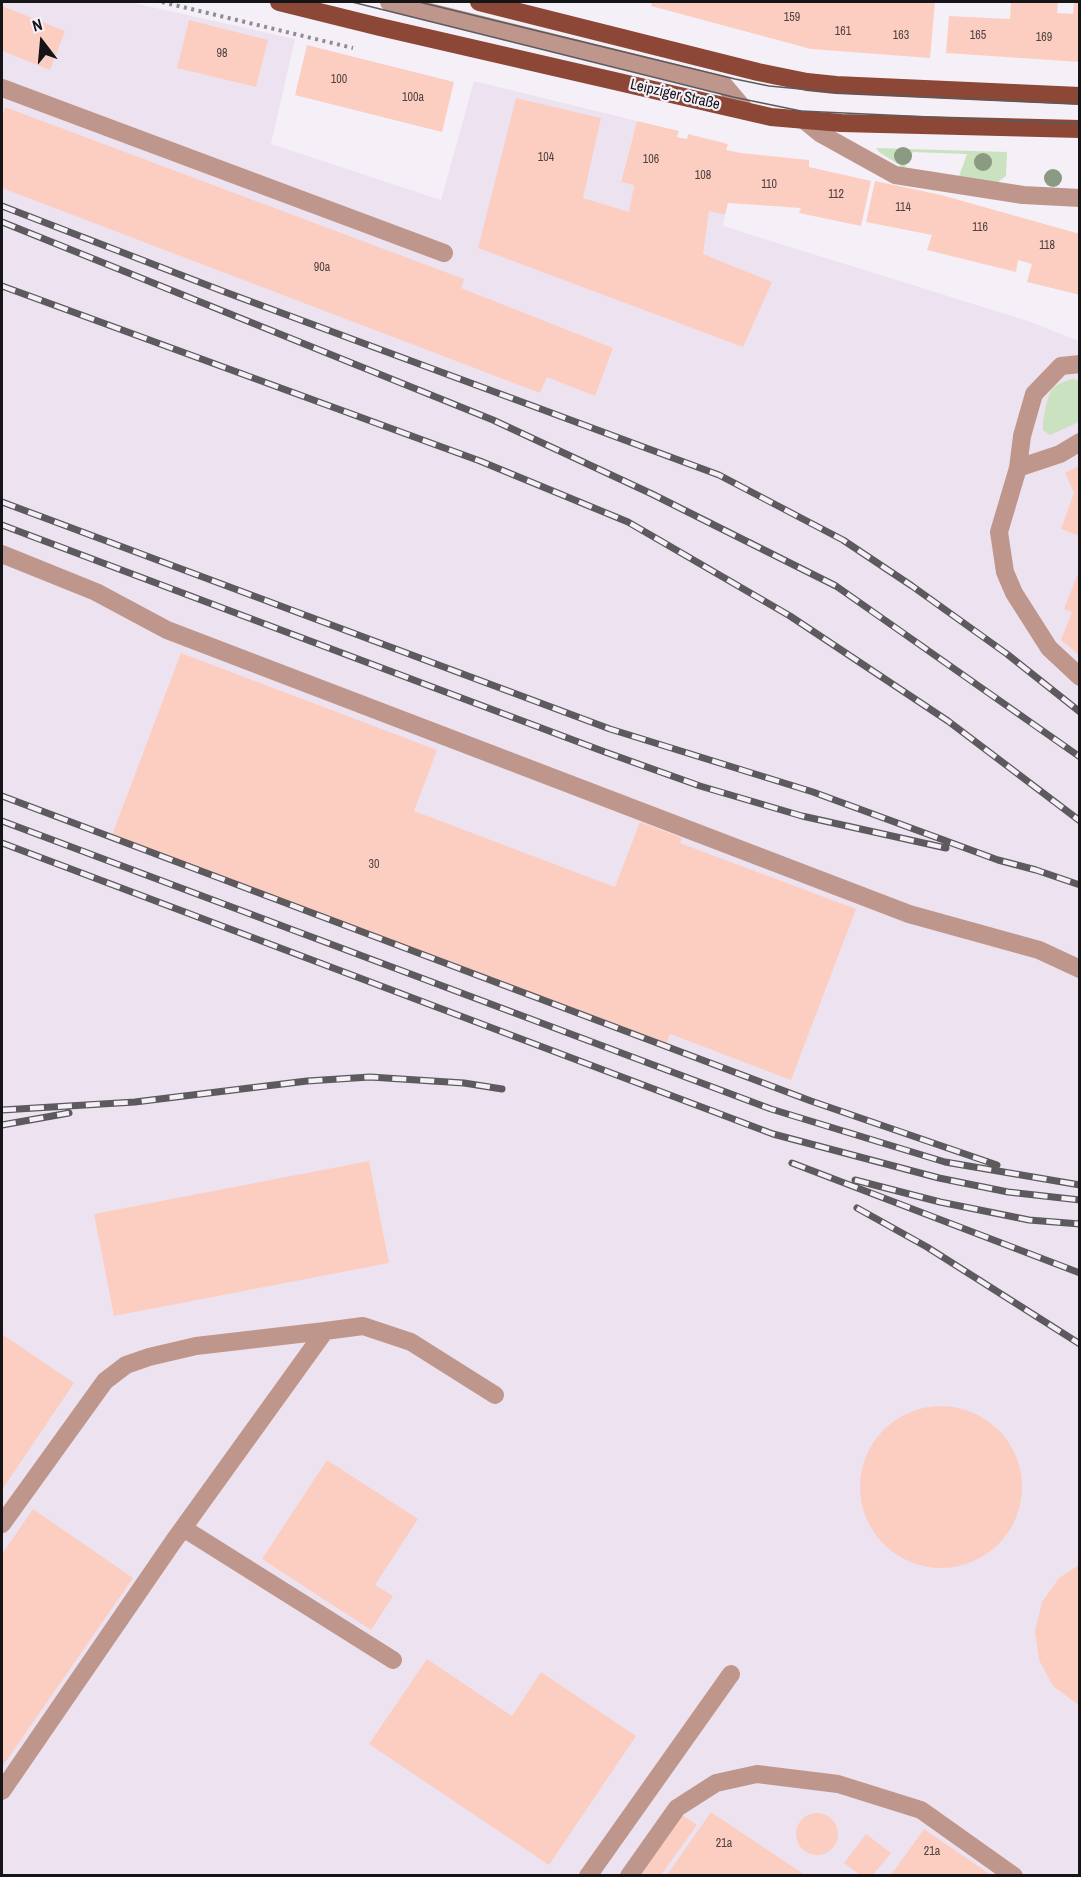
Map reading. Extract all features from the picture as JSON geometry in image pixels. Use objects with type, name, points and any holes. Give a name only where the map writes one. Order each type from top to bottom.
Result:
[{"type":"main road","name":"Leipziger Straße","points":[[279,2],[771,117],[805,121],[1080,129]]},
{"type":"main road","points":[[479,2],[758,72],[807,82],[1080,96]]},
{"type":"street","points":[[389,2],[724,85],[758,72]]},
{"type":"street","points":[[724,85],[746,111]]},
{"type":"street","points":[[2,88],[444,253]]},
{"type":"street","points":[[805,121],[821,134],[895,175],[1023,195],[1080,198]]},
{"type":"street","points":[[1080,364],[1061,366],[1034,394],[1022,436],[1018,468],[999,532],[1005,572],[1014,593],[1049,648],[1080,677]]},
{"type":"street","points":[[1018,468],[1060,454],[1080,442]]},
{"type":"street","points":[[2,554],[96,592],[167,630],[909,914],[1039,950],[1080,969]]},
{"type":"street","points":[[2,1524],[105,1381],[126,1365],[149,1357],[195,1346],[363,1326],[411,1341],[495,1395]]},
{"type":"street","points":[[2,1791],[183,1528],[325,1331]]},
{"type":"street","points":[[183,1528],[393,1660]]},
{"type":"street","points":[[588,1875],[731,1674]]},
{"type":"street","points":[[629,1875],[677,1808],[716,1783],[757,1774],[838,1784],[921,1810],[1014,1875]]},
{"type":"shaded area","points":[[2,2],[129,2],[295,39],[271,144],[441,200],[474,81],[637,121],[621,181],[634,185],[633,191],[725,215],[723,226],[1028,321],[1079,341],[1079,1875],[2,1876]]},
{"type":"green space","points":[[876,148],[1007,152],[1006,176],[998,182],[958,179],[967,154],[913,152],[904,168]]},
{"type":"green space","points":[[1073,379],[1079,381],[1079,422],[1050,435],[1043,430],[1049,394],[1058,385]]},
{"type":"building","points":[[652,2],[935,2],[930,58],[811,49],[651,6]]},
{"type":"building","points":[[1011,2],[1058,2],[1057,13],[1073,14],[1074,2],[1080,2],[1080,62],[946,53],[949,16],[1010,19]]},
{"type":"building","points":[[2,6],[65,31],[50,70],[2,51]]},
{"type":"building","points":[[189,20],[268,40],[256,87],[177,68]]},
{"type":"building","points":[[307,45],[454,82],[442,132],[295,95]]},
{"type":"building","points":[[516,98],[601,118],[583,198],[629,212],[634,185],[621,182],[637,121],[679,131],[677,137],[687,139],[688,134],[728,144],[726,150],[809,160],[809,167],[871,181],[861,226],[799,213],[801,208],[728,203],[725,215],[709,211],[703,254],[772,282],[743,347],[478,248]]},
{"type":"building","points":[[5,107],[464,279],[461,288],[613,348],[595,396],[547,377],[540,393],[2,188],[2,119]]},
{"type":"building","points":[[875,181],[941,195],[1080,234],[1080,295],[1027,282],[1032,264],[1018,260],[1016,272],[927,250],[932,235],[866,222]]},
{"type":"building","points":[[1080,465],[1080,536],[1061,529],[1074,493],[1065,473]]},
{"type":"building","points":[[1080,568],[1080,656],[1061,640],[1072,612],[1064,609]]},
{"type":"building","points":[[181,653],[437,750],[414,811],[615,887],[640,822],[682,838],[680,843],[856,909],[791,1080],[670,1034],[666,1045],[112,835]]},
{"type":"building","points":[[369,1161],[389,1263],[114,1316],[94,1214]]},
{"type":"building","points":[[2,1334],[74,1383],[2,1490]]},
{"type":"building","points":[[941,1406],[957,1407],[972,1412],[986,1419],[998,1430],[1009,1442],[1016,1456],[1021,1471],[1021,1503],[1016,1518],[1009,1532],[998,1544],[986,1555],[972,1562],[957,1567],[941,1568],[925,1567],[910,1562],[896,1555],[884,1544],[873,1532],[866,1518],[861,1503],[860,1487],[861,1471],[866,1456],[873,1442],[884,1430],[896,1419],[910,1412],[925,1407]]},
{"type":"building","points":[[327,1460],[418,1519],[375,1585],[393,1596],[371,1630],[262,1559]]},
{"type":"building","points":[[33,1509],[133,1578],[2,1767],[2,1554]]},
{"type":"building","points":[[1080,1564],[1080,1706],[1053,1686],[1039,1660],[1035,1631],[1042,1602],[1059,1578]]},
{"type":"building","points":[[427,1659],[512,1716],[541,1672],[636,1736],[549,1865],[369,1744]]},
{"type":"building","points":[[711,1812],[805,1875],[667,1875]]},
{"type":"building","points":[[679,1813],[697,1825],[661,1875],[634,1875]]},
{"type":"building","points":[[817,1813],[825,1814],[832,1819],[837,1826],[837,1842],[832,1849],[825,1854],[817,1855],[809,1854],[802,1849],[797,1842],[796,1834],[797,1826],[802,1819],[809,1814]]},
{"type":"building","points":[[924,1829],[991,1875],[891,1875]]},
{"type":"building","points":[[866,1834],[891,1853],[873,1875],[860,1875],[844,1863]]},
{"type":"tram line","points":[[352,2],[733,97],[801,111],[1080,124]]},
{"type":"tram line","points":[[419,2],[769,86],[843,93],[1080,104]]},
{"type":"railway","points":[[2,206],[225,292],[719,475],[843,540],[1007,654],[1080,712]]},
{"type":"railway","points":[[2,222],[493,420],[652,494],[836,586],[1080,757]]},
{"type":"railway","points":[[2,286],[480,461],[628,522],[790,616],[948,721],[1080,821]]},
{"type":"railway","points":[[2,502],[610,729],[813,792],[998,860],[1080,885]]},
{"type":"railway","points":[[2,525],[700,786],[802,816],[946,848]]},
{"type":"railway","points":[[2,796],[811,1101],[997,1165]]},
{"type":"railway","points":[[2,821],[771,1109],[945,1162],[1080,1185]]},
{"type":"railway","points":[[2,843],[773,1134],[939,1178],[1008,1192],[1080,1200]]},
{"type":"railway","points":[[2,1110],[135,1102],[307,1081],[370,1077],[464,1083],[502,1089]]},
{"type":"railway","points":[[2,1125],[69,1113]]},
{"type":"railway","points":[[792,1163],[1080,1273]]},
{"type":"railway","points":[[855,1180],[940,1202],[1029,1220],[1080,1224]]},
{"type":"railway","points":[[857,1208],[927,1247],[1080,1344]]}]
